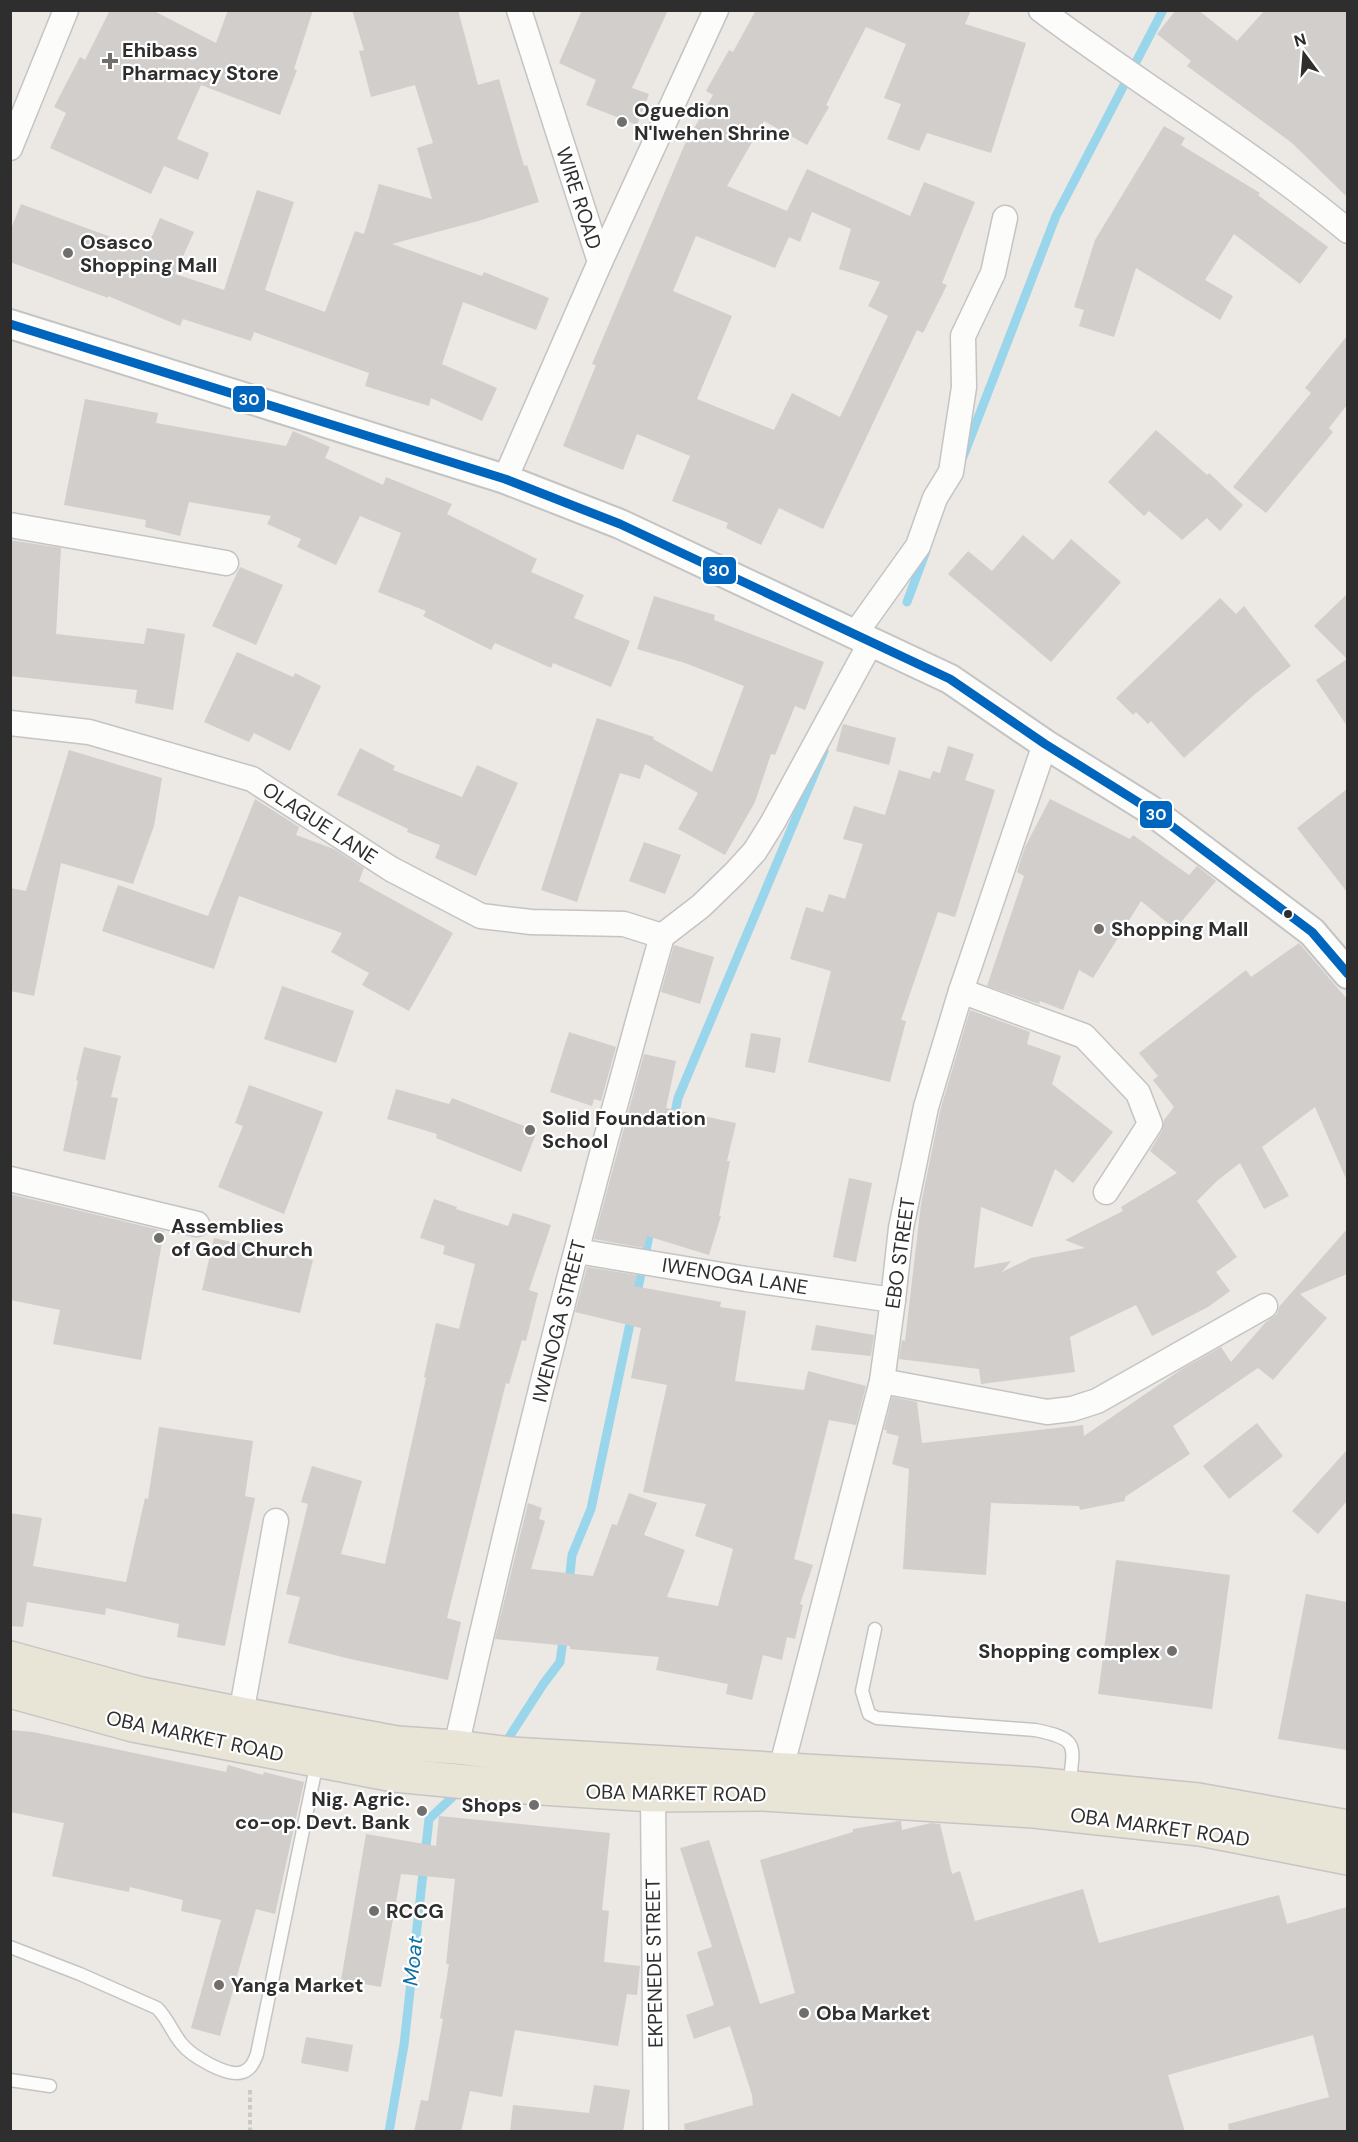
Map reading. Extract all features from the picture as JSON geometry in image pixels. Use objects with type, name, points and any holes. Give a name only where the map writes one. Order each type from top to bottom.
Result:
[{"type":"main road","name":"OBA MARKET ROAD","points":[[10,1658],[141,1694],[398,1743],[512,1754],[1069,1788],[1198,1800],[1347,1827]]},
{"type":"main road","name":"OBA MARKET ROAD","points":[[10,1691],[133,1725],[394,1775],[509,1786],[653,1795],[763,1794],[1034,1811],[1200,1829],[1347,1858]]},
{"type":"street","points":[[10,148],[66,10]]},
{"type":"street","name":"WIRE ROAD","points":[[505,479],[600,262],[519,10]]},
{"type":"street","points":[[600,262],[716,10]]},
{"type":"street","points":[[1041,10],[1097,53],[1186,111],[1304,195],[1347,231]]},
{"type":"street","points":[[662,936],[701,906],[755,851],[773,822],[863,638],[918,546],[936,498],[951,472],[964,387],[963,336],[993,273],[1005,218]]},
{"type":"street","points":[[10,324],[505,479],[620,524],[950,680],[1149,809],[1312,932],[1347,974]]},
{"type":"street","points":[[10,525],[226,563]]},
{"type":"street","name":"OLAGUE LANE","points":[[10,723],[89,732],[252,779],[391,869],[481,916],[531,922],[624,924],[662,936]]},
{"type":"street","name":"EBO STREET","points":[[781,1769],[882,1381],[901,1228],[926,1107],[961,991],[1046,744]]},
{"type":"street","name":"IWENOGA STREET","points":[[456,1747],[496,1568],[598,1164],[662,936]]},
{"type":"street","points":[[961,991],[1084,1036],[1138,1093],[1150,1124],[1106,1192]]},
{"type":"street","points":[[10,1179],[197,1224]]},
{"type":"street","name":"IWENOGA LANE","points":[[577,1251],[893,1300]]},
{"type":"street","points":[[882,1381],[1047,1412],[1072,1409],[1097,1401],[1264,1306]]},
{"type":"street","points":[[241,1714],[276,1521]]},
{"type":"street","name":"EKPENEDE STREET","points":[[653,1795],[656,2132]]},
{"type":"lane","points":[[875,1629],[862,1691],[869,1714],[877,1718],[1035,1730],[1057,1734],[1069,1741],[1074,1751],[1069,1788]]},
{"type":"lane","points":[[10,1947],[80,1974],[157,2008],[182,2044],[201,2061],[235,2074],[246,2072],[253,2064],[257,2054],[317,1761]]},
{"type":"lane","points":[[10,2080],[50,2086]]},
{"type":"path","points":[[250,2132],[249,2101],[253,2064]]},
{"type":"building","points":[[110,10],[152,10],[216,43],[228,10],[313,10],[294,69],[297,70],[280,115],[201,85],[177,139],[209,153],[198,180],[164,166],[151,194],[50,148],[66,113],[54,107],[80,57],[85,60]]},
{"type":"building","points":[[352,10],[458,10],[478,85],[499,79],[524,166],[527,165],[539,202],[392,244],[482,276],[484,272],[549,298],[536,330],[463,302],[442,364],[497,388],[482,421],[431,398],[429,406],[365,386],[369,373],[254,332],[251,341],[183,319],[180,326],[108,296],[108,298],[10,262],[10,231],[21,204],[146,250],[160,218],[194,232],[175,274],[224,290],[257,190],[294,202],[265,290],[325,312],[355,231],[364,234],[379,184],[432,199],[417,148],[433,143],[415,85],[371,97],[359,51],[364,50]]},
{"type":"building","points":[[582,10],[668,10],[632,88],[649,94],[637,125],[586,105],[596,80],[559,63]]},
{"type":"building","points":[[756,10],[971,10],[965,24],[1026,43],[991,153],[927,133],[919,151],[887,139],[901,104],[884,98],[906,44],[866,27],[826,105],[829,107],[807,145],[764,121],[727,186],[787,211],[807,169],[910,216],[924,182],[975,202],[942,283],[947,285],[923,333],[917,330],[823,529],[779,508],[761,545],[726,528],[728,523],[672,501],[690,456],[637,434],[623,470],[563,446],[596,365],[592,364],[684,146],[713,95],[706,91],[729,50],[733,52]],"holes":[[[812,212],[851,229],[839,269],[880,282],[868,306],[888,316],[840,417],[792,393],[774,430],[697,399],[732,316],[673,291],[696,236],[775,268],[789,237],[800,242]]]},
{"type":"building","points":[[1176,10],[1198,10],[1237,41],[1265,10],[1347,10],[1347,197],[1292,143],[1187,66],[1191,61],[1157,34]]},
{"type":"building","points":[[1164,126],[1185,138],[1181,145],[1260,193],[1258,195],[1328,247],[1300,284],[1234,234],[1205,280],[1233,296],[1220,320],[1136,268],[1114,337],[1079,326],[1084,310],[1074,307],[1095,240]]},
{"type":"building","points":[[1347,336],[1347,405],[1329,428],[1333,432],[1266,513],[1233,487],[1311,393],[1305,388]]},
{"type":"building","points":[[85,399],[158,413],[156,423],[286,446],[293,431],[330,447],[325,458],[383,485],[386,477],[452,504],[447,514],[537,559],[531,572],[584,595],[574,618],[630,641],[611,687],[553,663],[551,668],[495,643],[491,650],[423,616],[426,611],[378,592],[401,533],[360,516],[336,565],[297,547],[301,539],[267,524],[271,516],[189,502],[180,536],[145,527],[146,520],[64,505]]},
{"type":"building","points":[[1156,430],[1207,475],[1209,473],[1243,505],[1220,531],[1207,518],[1182,540],[1149,511],[1144,516],[1108,482]]},
{"type":"building","points":[[1023,535],[1053,560],[1071,539],[1121,582],[1051,662],[948,574],[968,551],[992,571]]},
{"type":"building","points":[[10,540],[61,548],[56,634],[144,644],[147,628],[185,634],[173,710],[135,703],[137,690],[10,676]]},
{"type":"building","points":[[240,567],[283,585],[256,645],[212,626]]},
{"type":"building","points":[[1347,594],[1347,659],[1314,626]]},
{"type":"building","points":[[654,596],[715,615],[714,620],[824,662],[805,710],[795,706],[775,755],[771,754],[755,802],[725,855],[678,829],[698,793],[645,764],[640,779],[620,773],[577,902],[541,890],[597,718],[654,737],[653,739],[712,772],[744,686],[685,663],[637,649]]},
{"type":"building","points":[[1220,598],[1236,614],[1244,606],[1291,666],[1255,694],[1184,758],[1151,721],[1148,724],[1136,712],[1133,715],[1116,698]]},
{"type":"building","points":[[237,652],[293,677],[295,673],[321,686],[290,751],[254,733],[249,742],[204,722]]},
{"type":"building","points":[[1347,659],[1347,726],[1316,680]]},
{"type":"building","points":[[843,724],[896,738],[889,765],[836,751]]},
{"type":"building","points":[[948,746],[974,754],[965,780],[995,790],[955,917],[938,912],[901,1020],[906,1021],[890,1082],[808,1062],[831,971],[790,959],[806,907],[823,912],[829,894],[845,899],[863,844],[843,839],[854,806],[885,815],[899,770],[930,779],[933,771],[940,773]]},
{"type":"building","points":[[360,748],[395,766],[393,770],[462,797],[477,765],[518,783],[476,876],[435,858],[440,845],[407,832],[408,829],[337,795]]},
{"type":"building","points":[[69,750],[162,778],[154,826],[133,884],[61,863],[34,996],[10,991],[10,888],[26,891]]},
{"type":"building","points":[[1347,789],[1347,892],[1297,828]]},
{"type":"building","points":[[255,799],[299,827],[296,835],[334,849],[364,868],[359,881],[453,933],[409,1011],[362,985],[369,973],[331,952],[342,933],[239,896],[214,969],[102,931],[118,885],[208,916]]},
{"type":"building","points":[[1050,799],[1130,839],[1133,835],[1189,875],[1197,866],[1216,881],[1175,929],[1141,901],[1093,978],[1079,970],[1063,1010],[987,986],[1024,876],[1017,872],[1025,847]]},
{"type":"building","points":[[644,842],[681,855],[665,894],[629,881]]},
{"type":"building","points":[[1299,943],[1347,999],[1347,1181],[1315,1107],[1262,1147],[1289,1196],[1264,1209],[1240,1163],[1218,1180],[1197,1201],[1237,1257],[1216,1272],[1230,1291],[1208,1307],[1152,1336],[1136,1305],[1070,1337],[1075,1372],[981,1384],[979,1369],[899,1359],[902,1340],[905,1341],[921,1204],[940,1111],[970,1010],[1030,1032],[1027,1044],[1061,1056],[1052,1084],[1113,1132],[1073,1183],[1055,1169],[1032,1227],[981,1207],[974,1268],[1011,1261],[1002,1272],[1031,1258],[1085,1248],[1065,1240],[1123,1211],[1121,1207],[1177,1173],[1150,1151],[1162,1131],[1164,1120],[1174,1107],[1153,1080],[1158,1076],[1139,1053],[1246,970],[1251,977]]},
{"type":"building","points":[[674,945],[714,957],[700,1004],[661,992]]},
{"type":"building","points":[[282,986],[354,1011],[336,1063],[264,1039]]},
{"type":"building","points":[[569,1032],[616,1047],[601,1101],[594,1099],[592,1106],[550,1092]]},
{"type":"building","points":[[751,1033],[781,1038],[775,1073],[745,1067]]},
{"type":"building","points":[[84,1047],[121,1056],[111,1097],[118,1098],[105,1160],[63,1151]]},
{"type":"building","points":[[644,1054],[676,1061],[666,1108],[736,1123],[727,1161],[730,1161],[719,1216],[721,1216],[709,1255],[647,1236],[644,1248],[594,1239]]},
{"type":"building","points":[[249,1085],[323,1112],[284,1214],[218,1187],[243,1126],[235,1123]]},
{"type":"building","points":[[396,1089],[449,1104],[452,1098],[537,1131],[521,1172],[436,1138],[437,1134],[387,1119]]},
{"type":"building","points":[[849,1178],[872,1183],[856,1262],[833,1257]]},
{"type":"building","points":[[10,1194],[164,1231],[141,1360],[53,1344],[60,1310],[10,1300]]},
{"type":"building","points":[[434,1199],[457,1207],[456,1209],[508,1226],[513,1213],[551,1225],[529,1290],[538,1293],[526,1341],[522,1340],[509,1384],[506,1383],[447,1618],[461,1622],[448,1680],[288,1643],[300,1597],[286,1594],[308,1504],[301,1502],[312,1466],[362,1481],[341,1554],[385,1564],[436,1323],[459,1329],[475,1264],[443,1254],[445,1246],[420,1238]]},
{"type":"building","points":[[1347,1229],[1347,1274],[1300,1294],[1327,1318],[1273,1380],[1258,1368],[1173,1426],[1190,1454],[1125,1497],[1125,1501],[1080,1510],[1079,1506],[991,1503],[986,1575],[903,1569],[909,1469],[892,1464],[899,1436],[886,1433],[887,1430],[884,1430],[892,1397],[917,1402],[922,1443],[1083,1425],[1084,1436],[1182,1369],[1221,1347],[1231,1362],[1266,1322],[1277,1314],[1279,1307]]},
{"type":"building","points":[[214,1238],[313,1260],[300,1313],[202,1290]]},
{"type":"building","points":[[587,1267],[637,1275],[634,1286],[721,1302],[720,1307],[746,1311],[735,1381],[804,1390],[808,1371],[866,1386],[856,1425],[829,1420],[794,1559],[813,1565],[800,1604],[803,1605],[795,1639],[787,1637],[782,1660],[763,1655],[752,1700],[726,1694],[728,1684],[656,1670],[659,1657],[495,1639],[528,1503],[542,1508],[539,1519],[545,1521],[531,1569],[593,1576],[612,1524],[617,1525],[629,1493],[657,1503],[644,1535],[685,1550],[667,1597],[718,1606],[733,1549],[695,1536],[706,1504],[643,1492],[667,1385],[631,1378],[641,1328],[575,1312]]},
{"type":"building","points":[[816,1325],[874,1335],[871,1356],[811,1350]]},
{"type":"building","points":[[1257,1423],[1283,1456],[1229,1499],[1203,1466]]},
{"type":"building","points":[[159,1427],[253,1441],[245,1496],[255,1498],[225,1646],[177,1637],[179,1624],[106,1608],[105,1615],[27,1602],[23,1627],[10,1626],[10,1513],[42,1518],[33,1566],[126,1582],[145,1498],[148,1499]]},
{"type":"building","points":[[1347,1450],[1347,1501],[1318,1534],[1292,1511]]},
{"type":"building","points":[[1116,1560],[1230,1575],[1212,1709],[1098,1694]]},
{"type":"building","points":[[1306,1594],[1347,1602],[1347,1750],[1278,1739]]},
{"type":"building","points":[[10,1730],[33,1732],[226,1772],[228,1765],[263,1775],[264,1772],[304,1782],[275,1914],[256,1909],[220,2036],[191,2028],[221,1920],[181,1911],[183,1900],[130,1887],[129,1892],[52,1876],[64,1823],[10,1812]]},
{"type":"building","points":[[439,1816],[610,1833],[602,1910],[609,1911],[604,1962],[640,1966],[637,1995],[627,1994],[618,2046],[515,2030],[502,2097],[470,2091],[461,2132],[414,2132],[421,2100],[428,2101],[443,2019],[440,2018],[449,1964],[446,1964],[455,1879],[401,1874],[381,1987],[341,1980],[366,1834],[436,1846]]},
{"type":"building","points":[[901,1821],[902,1830],[931,1823],[940,1824],[952,1874],[960,1871],[975,1921],[1083,1889],[1099,1943],[1279,1895],[1287,1924],[1347,1907],[1347,2132],[1229,2132],[1228,2124],[1329,2097],[1313,2035],[1168,2075],[1185,2132],[685,2132],[684,2124],[753,2105],[752,2095],[730,2026],[694,2039],[686,2015],[714,2005],[697,1952],[712,1947],[680,1848],[709,1840],[760,2004],[795,1993],[760,1860],[853,1832],[853,1829]]},
{"type":"building","points":[[306,2037],[353,2045],[348,2072],[301,2063]]},
{"type":"building","points":[[594,2085],[630,2090],[623,2132],[510,2132],[513,2105],[589,2113]]},
{"type":"waterway","points":[[963,457],[1056,216],[1163,10]]},
{"type":"waterway","points":[[907,602],[926,551]]},
{"type":"waterway","points":[[673,1122],[678,1098],[824,751]]},
{"type":"waterway","points":[[636,1298],[651,1226]]},
{"type":"waterway","points":[[569,1583],[572,1555],[591,1509],[632,1314]]},
{"type":"waterway","points":[[504,1745],[560,1662],[564,1633]]},
{"type":"waterway","name":"Moat","points":[[389,2132],[404,2045],[429,1819],[460,1790]]},
{"type":"transit line","name":"30","points":[[10,324],[505,479],[620,524],[950,679],[1045,744],[1149,809],[1312,932],[1348,974]]},
{"type":"place","name":"Ehibass Pharmacy Store","points":[[110,61]]},
{"type":"place","name":"Oguedion N'Iwehen Shrine","points":[[622,122]]},
{"type":"place","name":"Osasco Shopping Mall","points":[[68,253]]},
{"type":"place","name":"Shopping Mall","points":[[1099,929]]},
{"type":"place","name":"Solid Foundation School","points":[[530,1130]]},
{"type":"place","name":"Assemblies of God Church","points":[[159,1238]]},
{"type":"place","name":"Shopping complex","points":[[1172,1651]]},
{"type":"place","name":"Shops","points":[[534,1805]]},
{"type":"place","name":"Nig. Agric. co-op. Devt. Bank","points":[[422,1811]]},
{"type":"place","name":"RCCG","points":[[374,1911]]},
{"type":"place","name":"Yanga Market","points":[[219,1985]]},
{"type":"place","name":"Oba Market","points":[[804,2013]]}]
